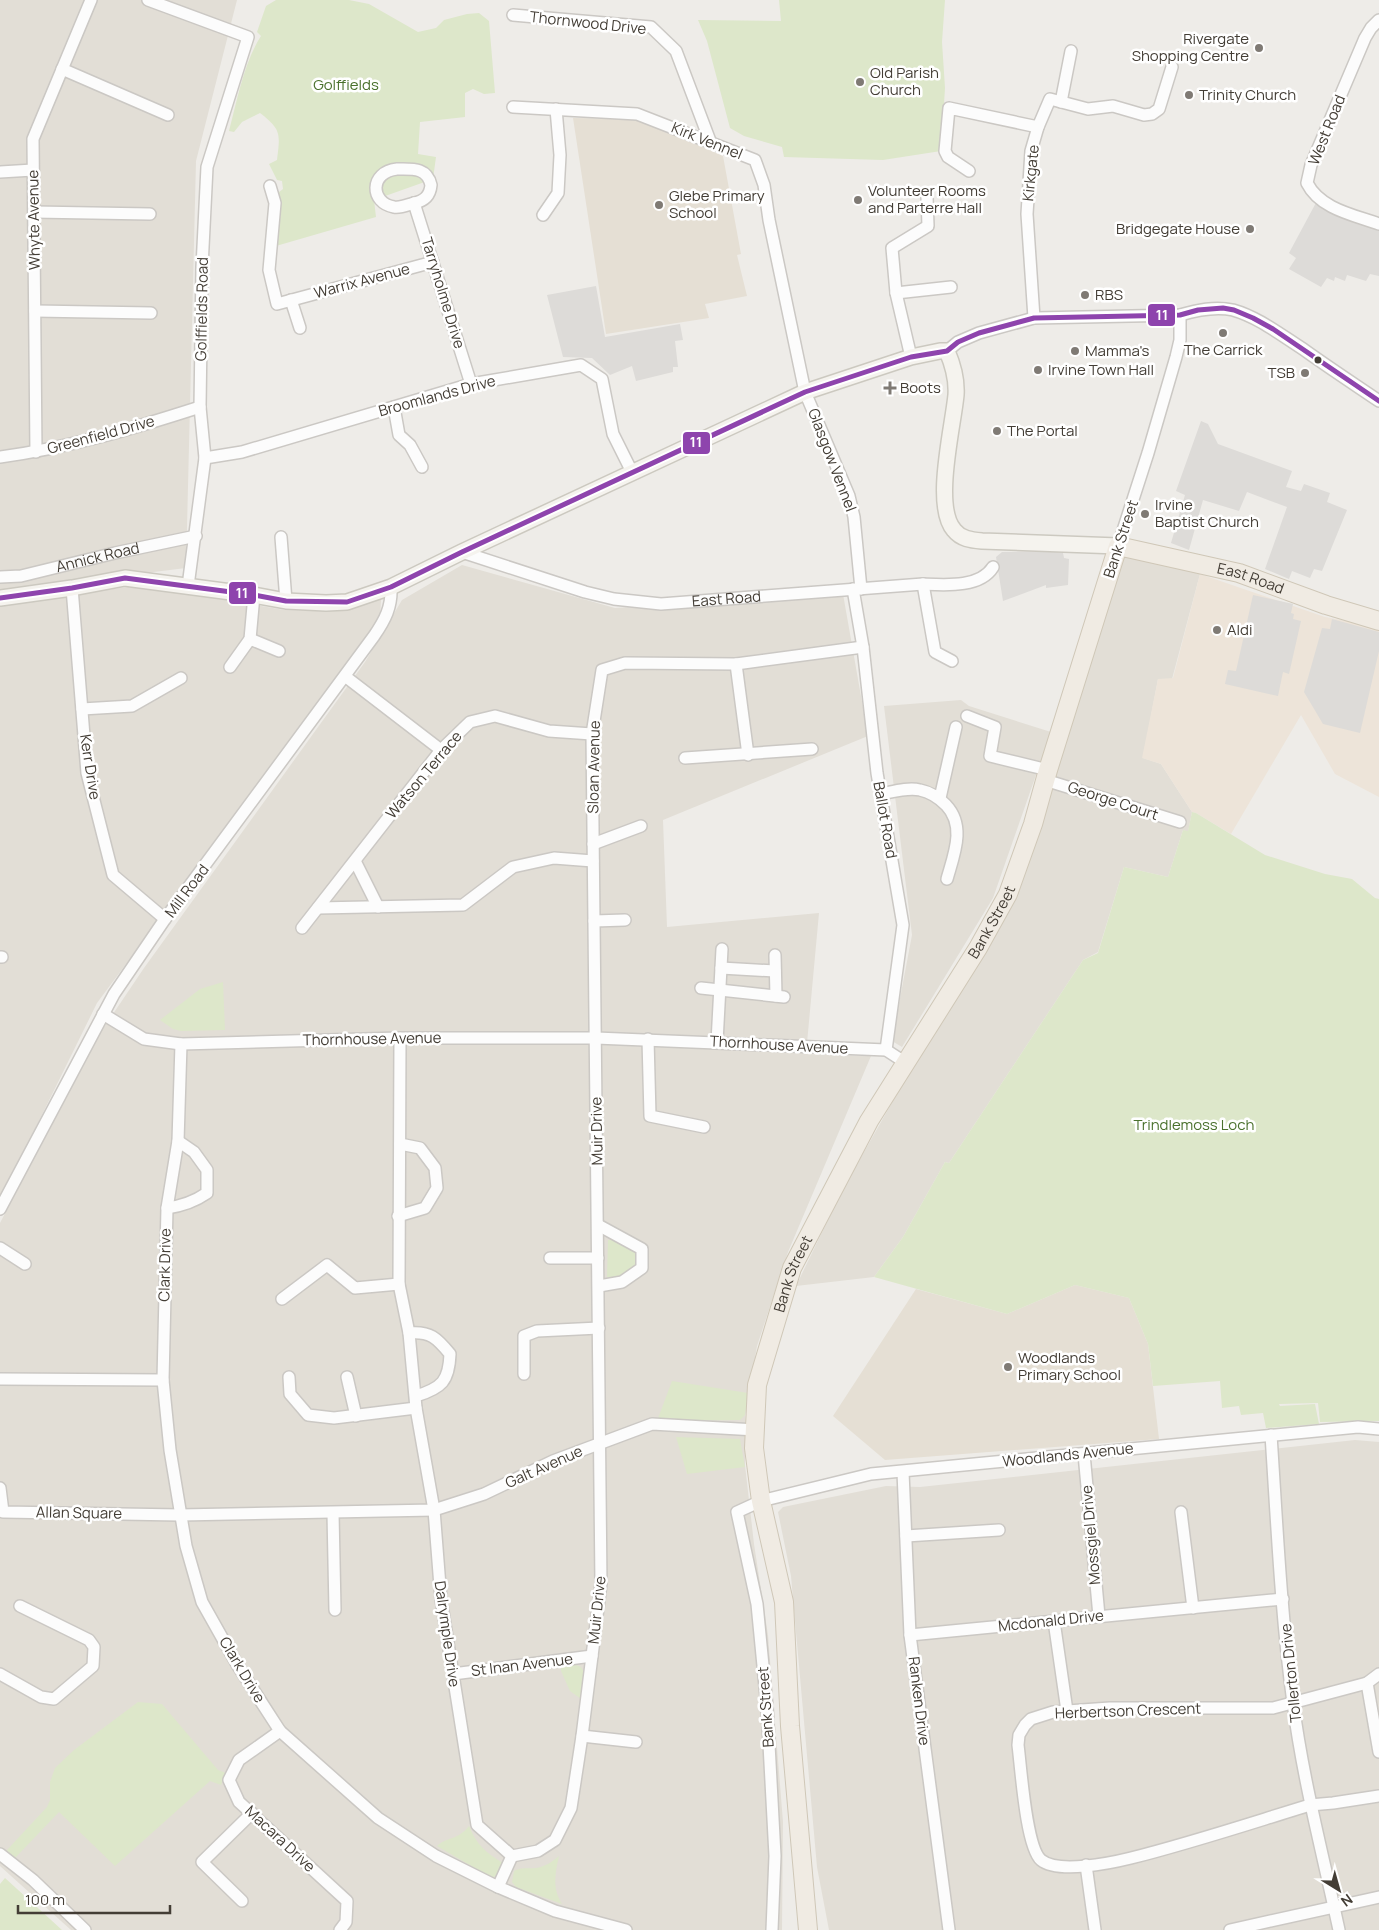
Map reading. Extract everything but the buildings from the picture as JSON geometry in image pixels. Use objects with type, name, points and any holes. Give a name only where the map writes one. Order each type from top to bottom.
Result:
[{"type":"main road","name":"Annick Road","points":[[0,598],[72,588],[125,578],[286,601],[347,602],[391,588],[462,552],[805,392],[910,357],[947,351]]},
{"type":"main road","points":[[947,351],[955,374],[956,394],[944,495],[947,517],[954,530],[965,538],[982,542],[1118,546]]},
{"type":"main road","name":"East Road","points":[[1118,546],[1239,573],[1326,605],[1379,621]]},
{"type":"main road","name":"Bank Street","points":[[808,1930],[790,1726],[784,1602],[761,1501],[754,1448],[757,1385],[792,1268],[870,1121],[978,948],[1008,894],[1033,824],[1118,546]]},
{"type":"street","name":"Whyte Avenue","points":[[36,452],[33,139],[92,0]]},
{"type":"street","name":"Golffields Road","points":[[148,0],[248,37],[207,167],[202,267],[200,407],[206,458],[188,586]]},
{"type":"street","name":"Thornwood Drive","points":[[514,15],[651,27],[676,51],[710,142]]},
{"type":"street","name":"West Road","points":[[1375,24],[1365,38],[1311,165],[1307,183],[1318,199],[1328,205],[1379,224]]},
{"type":"street","points":[[1071,51],[1061,102],[1088,109],[1113,106],[1144,115],[1152,114],[1159,109],[1172,67]]},
{"type":"street","points":[[62,69],[168,115]]},
{"type":"street","name":"Kirkgate","points":[[1034,318],[1028,214],[1032,151],[1038,127],[1050,99],[1061,102]]},
{"type":"street","name":"Kirk Vennel","points":[[513,107],[637,114],[754,160],[764,185],[769,220],[805,392]]},
{"type":"street","points":[[969,171],[948,157],[945,151],[949,108],[1038,127]]},
{"type":"street","points":[[542,215],[558,193],[560,155],[556,109]]},
{"type":"street","points":[[397,169],[417,169],[424,172],[431,182],[431,190],[426,198],[414,203],[397,207],[382,201],[376,190],[377,180],[381,174],[387,170],[397,169]]},
{"type":"street","points":[[0,172],[33,170]]},
{"type":"street","points":[[270,186],[274,203],[269,270],[277,304],[291,300],[300,328]]},
{"type":"street","points":[[910,357],[896,294],[892,248],[928,226],[927,197]]},
{"type":"street","name":"Tarryholme Drive","points":[[414,203],[471,384]]},
{"type":"street","points":[[34,212],[150,214]]},
{"type":"street","name":"Warrix Avenue","points":[[291,300],[433,262]]},
{"type":"street","points":[[896,294],[951,287]]},
{"type":"street","points":[[947,351],[958,342],[980,333],[1034,318],[1180,315],[1198,310],[1223,308],[1234,310],[1253,318],[1379,401]]},
{"type":"street","points":[[35,311],[151,313]]},
{"type":"street","name":"Bank Street","points":[[1118,546],[1148,453],[1178,348],[1180,340],[1180,315]]},
{"type":"street","name":"Broomlands Drive","points":[[206,458],[242,452],[471,384],[581,365],[602,379],[613,434],[632,472]]},
{"type":"street","name":"Glasgow Vennel","points":[[805,392],[849,496],[854,517],[857,589]]},
{"type":"street","name":"Greenfield Drive","points":[[0,457],[36,452],[156,421],[200,407]]},
{"type":"street","points":[[394,407],[399,435],[410,445],[422,467]]},
{"type":"street","name":"Annick Road","points":[[0,577],[21,576],[196,536]]},
{"type":"street","points":[[281,538],[286,601]]},
{"type":"street","name":"East Road","points":[[462,552],[584,592],[620,600],[661,604],[923,584],[957,585],[982,577],[989,573],[993,567]]},
{"type":"street","points":[[923,584],[935,652],[952,661]]},
{"type":"street","name":"Kerr Drive","points":[[72,588],[87,773],[113,875],[165,919]]},
{"type":"street","name":"Mill Road","points":[[0,1209],[114,994],[165,919],[346,677],[384,622],[392,601],[391,588]]},
{"type":"street","name":"Ballot Road","points":[[857,589],[881,794],[903,925],[886,1050]]},
{"type":"street","points":[[230,667],[250,639],[254,595]]},
{"type":"street","points":[[250,639],[279,651]]},
{"type":"street","name":"Sloan Avenue","points":[[596,1038],[592,734],[602,670],[624,663],[736,664],[863,647]]},
{"type":"street","points":[[736,664],[748,754]]},
{"type":"street","points":[[346,677],[440,750]]},
{"type":"street","points":[[82,709],[132,706],[181,678]]},
{"type":"street","name":"Watson Terrace","points":[[302,928],[440,750],[470,722],[495,716],[549,731],[592,734]]},
{"type":"street","name":"George Court","points":[[967,716],[994,726],[990,756],[1180,822]]},
{"type":"street","points":[[940,798],[956,727]]},
{"type":"street","points":[[685,758],[812,749]]},
{"type":"street","points":[[881,794],[918,789],[940,798],[954,813],[958,828],[954,854],[947,878]]},
{"type":"street","points":[[593,844],[641,826]]},
{"type":"street","points":[[318,908],[463,905],[513,867],[554,858],[593,860]]},
{"type":"street","points":[[355,861],[378,907]]},
{"type":"street","points":[[594,920],[625,920]]},
{"type":"street","points":[[717,1042],[722,949]]},
{"type":"street","points":[[701,988],[780,996],[775,955]]},
{"type":"street","points":[[721,968],[776,971]]},
{"type":"street","name":"Thornhouse Avenue","points":[[103,1014],[144,1039],[181,1044],[400,1038],[596,1038],[886,1050]]},
{"type":"street","name":"Dalrymple Drive","points":[[400,1038],[399,1284],[409,1332],[416,1402],[434,1510],[440,1599],[477,1825],[512,1856]]},
{"type":"street","name":"Muir Drive","points":[[512,1856],[538,1851],[555,1840],[571,1808],[601,1584],[596,1038]]},
{"type":"street","points":[[648,1040],[650,1116],[704,1127]]},
{"type":"street","name":"Clark Drive","points":[[181,1044],[178,1141],[166,1208],[163,1380],[170,1450],[180,1515],[186,1546],[202,1602],[238,1666],[280,1731],[378,1818],[436,1856],[498,1887],[555,1911],[626,1930]]},
{"type":"street","points":[[886,1050],[906,1063]]},
{"type":"street","name":"Clark Drive","points":[[166,1208],[181,1206],[197,1200],[207,1193],[207,1170],[194,1152],[178,1141]]},
{"type":"street","points":[[398,1216],[425,1208],[437,1188],[435,1168],[420,1148],[400,1144]]},
{"type":"street","points":[[598,1225],[642,1250],[642,1268],[622,1282],[599,1286]]},
{"type":"street","points":[[0,1248],[24,1264]]},
{"type":"street","points":[[550,1258],[598,1258]]},
{"type":"street","points":[[282,1299],[327,1265],[355,1288],[399,1284]]},
{"type":"street","points":[[524,1374],[524,1336],[537,1331],[599,1328]]},
{"type":"street","points":[[289,1377],[290,1394],[308,1415],[334,1418],[356,1416],[416,1402],[436,1388],[449,1373],[450,1354],[438,1340],[422,1332],[409,1332]]},
{"type":"street","points":[[346,1377],[356,1416]]},
{"type":"street","points":[[0,1379],[163,1380]]},
{"type":"street","name":"Galt Avenue","points":[[180,1515],[434,1510],[484,1494],[554,1461],[652,1424],[756,1430]]},
{"type":"street","name":"Woodlands Avenue","points":[[761,1501],[871,1474],[1358,1427],[1379,1429]]},
{"type":"street","name":"Tollerton Drive","points":[[1271,1435],[1293,1704],[1310,1805],[1339,1930]]},
{"type":"street","name":"Mossgiel Drive","points":[[1084,1454],[1099,1616]]},
{"type":"street","name":"Ranken Drive","points":[[903,1472],[910,1634],[949,1930]]},
{"type":"street","name":"Allan Square","points":[[0,1488],[3,1512],[180,1515]]},
{"type":"street","name":"Bank Street","points":[[761,1501],[737,1512],[757,1604],[767,1707],[775,1856],[772,1930]]},
{"type":"street","points":[[1181,1512],[1193,1608]]},
{"type":"street","points":[[333,1513],[335,1610]]},
{"type":"street","points":[[906,1536],[999,1530]]},
{"type":"street","name":"Mcdonald Drive","points":[[910,1634],[1283,1599]]},
{"type":"street","points":[[0,1674],[41,1697],[54,1699],[93,1666],[94,1647],[90,1640],[20,1606]]},
{"type":"street","points":[[1054,1621],[1067,1711]]},
{"type":"street","name":"St Inan Avenue","points":[[452,1674],[592,1656]]},
{"type":"street","points":[[1379,1674],[1367,1683],[1379,1752]]},
{"type":"street","name":"Herbertson Crescent","points":[[1367,1683],[1273,1708],[1110,1708],[1046,1714],[1031,1719],[1025,1725],[1019,1736],[1018,1745],[1030,1831],[1035,1851],[1048,1864],[1057,1866],[1086,1866],[1130,1859],[1310,1805],[1379,1796]]},
{"type":"street","name":"Macara Drive","points":[[280,1731],[239,1760],[229,1780],[239,1802],[347,1902],[346,1922],[340,1930]]},
{"type":"street","points":[[582,1736],[636,1742]]},
{"type":"street","points":[[242,1901],[202,1862],[252,1813]]},
{"type":"street","points":[[0,1854],[33,1880],[85,1930]]},
{"type":"street","points":[[498,1887],[512,1856]]},
{"type":"street","points":[[1086,1866],[1095,1930]]},
{"type":"street","points":[[1230,1930],[1379,1897]]},
{"type":"shaded area","points":[[0,0],[237,0],[196,161],[186,568],[0,591]]},
{"type":"shaded area","name":"Glebe Primary School","points":[[573,118],[637,119],[723,156],[741,254],[737,255],[747,296],[705,304],[709,318],[606,334]]},
{"type":"shaded area","points":[[1318,199],[1379,224],[1379,276],[1370,274],[1366,281],[1347,275],[1345,281],[1335,277],[1334,281],[1327,278],[1321,287],[1289,269],[1296,258],[1289,253]]},
{"type":"shaded area","points":[[596,286],[605,337],[680,324],[683,340],[675,341],[678,367],[673,367],[673,372],[636,381],[632,366],[610,375],[592,358],[563,357],[547,295]]},
{"type":"shaded area","points":[[1201,421],[1208,424],[1218,444],[1292,471],[1286,487],[1301,491],[1304,484],[1330,493],[1327,502],[1347,510],[1322,571],[1314,569],[1310,578],[1292,571],[1289,579],[1265,569],[1287,507],[1247,492],[1239,511],[1203,500],[1189,550],[1171,543],[1185,495],[1176,491]]},
{"type":"shaded area","points":[[1051,551],[1063,553],[1064,558],[1069,559],[1068,585],[1046,588],[1046,585],[1003,601],[996,557],[1002,552]]},
{"type":"shaded area","points":[[1120,554],[1200,574],[1172,679],[1158,679],[1143,758],[1161,764],[1192,812],[1188,832],[1183,830],[1168,877],[1124,867],[1098,952],[1083,960],[949,1163],[945,1162],[903,1237],[874,1277],[796,1286],[842,1191],[894,1099],[994,933]]},
{"type":"shaded area","points":[[462,565],[615,608],[843,594],[868,736],[663,820],[667,927],[819,913],[806,1054],[871,1056],[788,1252],[757,1346],[745,1415],[745,1465],[754,1544],[768,1635],[783,1822],[782,1930],[71,1930],[0,1866],[0,1223],[90,1048],[144,968],[365,662],[402,600]]},
{"type":"shaded area","points":[[1200,574],[1325,617],[1379,627],[1379,797],[1335,774],[1301,715],[1231,834],[1192,812],[1161,764],[1142,758],[1158,679],[1173,678]]},
{"type":"shaded area","points":[[142,585],[284,610],[343,611],[381,599],[380,622],[97,1003],[0,1200],[0,605]]},
{"type":"shaded area","points":[[1253,595],[1293,604],[1291,613],[1294,614],[1293,619],[1301,621],[1289,674],[1283,672],[1278,696],[1225,684],[1228,670],[1236,671]]},
{"type":"shaded area","points":[[1332,619],[1379,632],[1379,651],[1360,733],[1323,724],[1304,692],[1322,628],[1330,629]]},
{"type":"shaded area","points":[[961,700],[969,706],[1051,732],[993,898],[902,1047],[892,1041],[912,935],[884,706]]},
{"type":"shaded area","name":"Woodlands Primary School","points":[[1075,1285],[1129,1298],[1148,1344],[1159,1439],[885,1460],[833,1416],[916,1289],[1007,1314]]},
{"type":"shaded area","points":[[1355,1440],[1379,1442],[1379,1930],[829,1930],[817,1867],[791,1576],[778,1512],[783,1507],[886,1486],[920,1487]]},
{"type":"green space","name":"Golffields","points":[[276,0],[349,0],[369,4],[418,32],[436,28],[444,20],[479,13],[489,21],[495,93],[484,94],[473,89],[465,93],[465,117],[420,122],[418,154],[436,157],[433,179],[374,200],[376,217],[276,246],[279,192],[283,189],[282,181],[277,180],[269,164],[277,160],[279,138],[276,128],[260,113],[242,122],[234,132],[229,131],[250,58],[261,36],[257,32],[266,6]]},
{"type":"green space","points":[[779,0],[945,0],[942,42],[945,88],[941,151],[883,160],[784,157],[782,147],[744,136],[730,128],[707,41],[698,20],[781,21]]},
{"type":"green space","name":"Trindlemoss Loch","points":[[1192,812],[1265,855],[1325,874],[1352,879],[1375,898],[1379,899],[1379,1421],[1320,1422],[1318,1403],[1279,1404],[1280,1406],[1315,1404],[1319,1424],[1266,1428],[1263,1413],[1241,1415],[1239,1406],[1222,1408],[1220,1381],[1153,1386],[1148,1344],[1129,1298],[1075,1285],[1007,1314],[874,1277],[903,1237],[945,1162],[949,1163],[1083,960],[1098,953],[1124,867],[1168,877],[1183,830],[1188,831]]},
{"type":"green space","points":[[223,982],[225,1030],[181,1031],[173,1029],[160,1020],[200,989]]},
{"type":"green space","points":[[608,1240],[618,1240],[637,1253],[633,1269],[620,1276],[607,1277]]},
{"type":"green space","points":[[672,1381],[748,1393],[745,1415],[740,1420],[657,1421]]},
{"type":"green space","points":[[676,1437],[740,1439],[745,1467],[687,1474]]},
{"type":"green space","points":[[576,1665],[581,1667],[584,1672],[581,1699],[570,1691],[561,1671],[561,1667]]},
{"type":"green space","points":[[138,1702],[162,1704],[218,1770],[226,1773],[221,1785],[210,1781],[115,1866],[59,1812],[15,1858],[6,1851],[47,1807],[50,1800],[50,1782],[55,1768],[74,1750]]},
{"type":"green space","points":[[469,1826],[482,1848],[503,1863],[501,1873],[492,1878],[437,1846],[465,1831]]},
{"type":"green space","points":[[559,1856],[556,1887],[562,1904],[516,1887],[512,1882],[514,1871],[542,1867]]},
{"type":"green space","points":[[5,1878],[62,1930],[0,1930],[0,1884]]},
{"type":"transit line","name":"11","points":[[0,598],[72,588],[125,578],[286,601],[347,602],[391,587],[805,392],[911,357],[947,351],[958,342],[979,333],[1034,318],[1180,315],[1198,310],[1223,308],[1234,310],[1273,329],[1379,401]]},
{"type":"place","name":"Rivergate Shopping Centre","points":[[1259,48]]},
{"type":"place","name":"Old Parish Church","points":[[860,82]]},
{"type":"place","name":"Trinity Church","points":[[1189,95]]},
{"type":"place","name":"Volunteer Rooms and Parterre Hall","points":[[858,200]]},
{"type":"place","name":"Glebe Primary School","points":[[659,205]]},
{"type":"place","name":"Bridgegate House","points":[[1250,229]]},
{"type":"place","name":"RBS","points":[[1085,295]]},
{"type":"place","name":"The Carrick","points":[[1223,333]]},
{"type":"place","name":"Mamma's","points":[[1075,351]]},
{"type":"place","name":"Irvine Town Hall","points":[[1038,370]]},
{"type":"place","name":"TSB","points":[[1305,373]]},
{"type":"place","name":"Boots","points":[[890,388]]},
{"type":"place","name":"The Portal","points":[[997,431]]},
{"type":"place","name":"Irvine Baptist Church","points":[[1145,514]]},
{"type":"place","name":"Aldi","points":[[1217,630]]},
{"type":"place","name":"Woodlands Primary School","points":[[1008,1367]]}]
